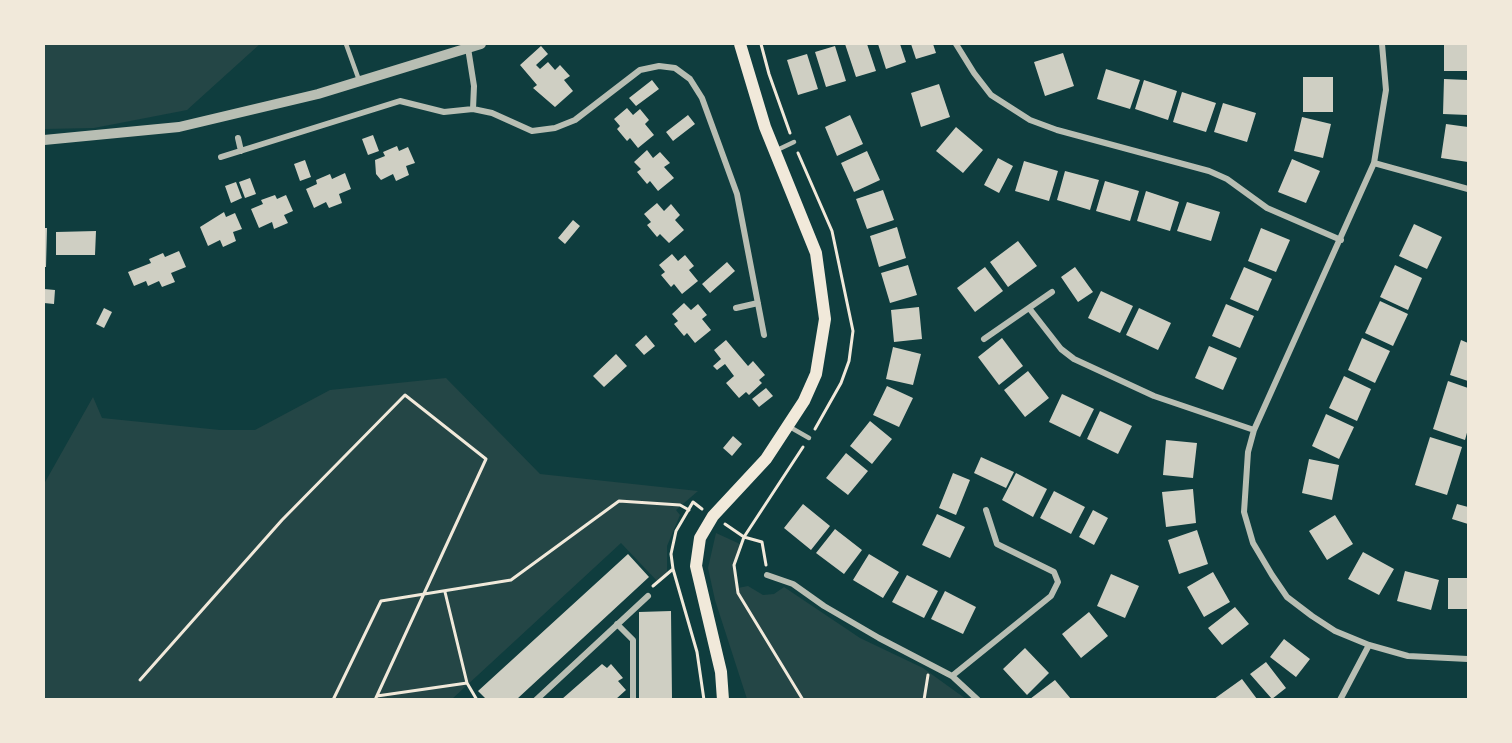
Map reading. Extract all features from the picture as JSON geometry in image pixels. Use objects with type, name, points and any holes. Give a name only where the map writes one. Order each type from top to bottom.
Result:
[{"type":"main road","points":[[723,699],[721,672],[700,592],[697,550],[700,538],[713,516],[766,459],[804,401],[816,374],[825,319],[816,253],[752,91],[740,44]]},
{"type":"street","points":[[44,140],[179,127],[318,94],[481,44]]},
{"type":"street","points":[[956,44],[974,74],[991,95],[1030,120],[1057,130],[1209,171],[1227,179],[1267,208],[1341,240]]},
{"type":"street","points":[[1382,44],[1386,90],[1374,163],[1254,430],[1244,485],[1244,512],[1253,543],[1272,575],[1299,608],[1335,631],[1369,645],[1408,656],[1468,659]]},
{"type":"street","points":[[468,48],[474,86],[473,109]]},
{"type":"street","points":[[221,157],[400,101],[444,112],[473,109],[492,113],[532,131],[555,128],[575,120],[640,70],[659,66],[675,68],[690,79],[702,98],[738,194],[764,335]]},
{"type":"street","points":[[238,138],[241,151]]},
{"type":"street","points":[[1374,163],[1468,189]]},
{"type":"street","points":[[984,339],[1052,292]]},
{"type":"street","points":[[736,308],[758,303]]},
{"type":"street","points":[[1029,308],[1061,349],[1074,359],[1154,396],[1254,430]]},
{"type":"street","points":[[952,676],[1051,596],[1059,582],[1054,572],[997,544],[986,510]]},
{"type":"street","points":[[767,575],[793,584],[833,612],[952,676],[978,699]]},
{"type":"street","points":[[536,699],[648,596]]},
{"type":"street","points":[[617,624],[633,640],[633,699]]},
{"type":"street","points":[[1340,699],[1369,645]]},
{"type":"lane","points":[[346,44],[360,81]]},
{"type":"lane","points":[[775,151],[794,142]]},
{"type":"lane","points":[[788,426],[809,438]]},
{"type":"path","points":[[761,44],[769,74],[794,142]]},
{"type":"path","points":[[140,680],[282,520],[405,395],[486,459],[376,698]]},
{"type":"path","points":[[333,699],[381,601],[510,580],[619,501],[680,505],[689,510]]},
{"type":"path","points":[[767,575],[762,542],[744,537],[734,565],[738,593],[754,623],[776,651],[803,699]]},
{"type":"path","points":[[648,596],[652,588],[673,569]]},
{"type":"path","points":[[445,592],[467,683],[477,699]]},
{"type":"path","points":[[924,699],[925,681],[932,666]]},
{"type":"path","points":[[376,698],[467,683]]},
{"type":"shaded area","points":[[44,44],[260,44],[187,110],[94,128],[44,129]]},
{"type":"shaded area","points":[[446,378],[540,474],[698,491],[676,510],[680,515],[667,546],[667,572],[658,582],[621,543],[452,699],[44,700],[44,484],[93,397],[102,418],[220,430],[255,430],[330,390]]},
{"type":"shaded area","points":[[716,533],[740,544],[734,573],[738,588],[748,586],[763,595],[774,594],[784,587],[860,638],[923,668],[966,699],[747,699],[715,600],[708,568]]},
{"type":"building","points":[[845,44],[867,44],[876,71],[856,77]]},
{"type":"building","points":[[878,44],[900,44],[906,62],[886,69]]},
{"type":"building","points":[[911,44],[933,44],[936,53],[916,59]]},
{"type":"building","points":[[1444,44],[1468,44],[1468,71],[1444,71]]},
{"type":"building","points":[[541,46],[548,54],[536,65],[540,69],[548,62],[555,70],[560,65],[570,76],[564,80],[573,91],[555,107],[533,88],[537,85],[520,65]]},
{"type":"building","points":[[835,46],[846,81],[826,87],[815,52]]},
{"type":"building","points":[[1063,53],[1074,86],[1045,96],[1034,62]]},
{"type":"building","points":[[807,54],[818,89],[798,95],[787,60]]},
{"type":"building","points":[[1106,69],[1140,80],[1130,109],[1097,99]]},
{"type":"building","points":[[1303,77],[1333,77],[1333,112],[1303,112]]},
{"type":"building","points":[[1444,79],[1468,80],[1468,115],[1443,114]]},
{"type":"building","points":[[652,80],[659,89],[636,106],[629,98]]},
{"type":"building","points":[[1144,80],[1177,91],[1168,120],[1135,109]]},
{"type":"building","points":[[939,84],[950,117],[921,127],[911,93]]},
{"type":"building","points":[[1182,92],[1216,103],[1206,132],[1173,122]]},
{"type":"building","points":[[1223,103],[1256,113],[1247,142],[1214,132]]},
{"type":"building","points":[[627,108],[633,115],[640,109],[649,120],[645,124],[654,135],[638,148],[630,138],[627,141],[617,129],[620,126],[614,119]]},
{"type":"building","points":[[688,115],[695,124],[673,141],[666,132]]},
{"type":"building","points":[[850,115],[863,144],[837,156],[825,127]]},
{"type":"building","points":[[1302,117],[1331,124],[1323,158],[1294,151]]},
{"type":"building","points":[[1446,124],[1468,127],[1468,162],[1441,158]]},
{"type":"building","points":[[956,127],[983,150],[963,173],[936,151]]},
{"type":"building","points":[[373,135],[379,151],[368,155],[362,139]]},
{"type":"building","points":[[397,146],[399,151],[408,147],[415,163],[406,166],[409,175],[396,181],[393,174],[381,180],[376,174],[375,160],[385,156],[383,152]]},
{"type":"building","points":[[647,150],[653,158],[660,152],[670,163],[664,167],[674,178],[658,191],[650,181],[647,184],[637,172],[641,169],[634,162]]},
{"type":"building","points":[[867,151],[880,180],[854,192],[841,163]]},
{"type":"building","points":[[998,158],[1013,166],[999,193],[984,185]]},
{"type":"building","points":[[1292,159],[1320,171],[1306,203],[1278,192]]},
{"type":"building","points":[[305,160],[311,177],[300,181],[294,164]]},
{"type":"building","points":[[1024,161],[1058,171],[1049,201],[1015,191]]},
{"type":"building","points":[[1065,171],[1099,180],[1090,210],[1057,200]]},
{"type":"building","points":[[345,173],[351,189],[339,194],[342,203],[329,208],[326,202],[314,208],[306,189],[317,184],[316,180],[330,174],[332,179]]},
{"type":"building","points":[[250,178],[256,194],[245,198],[239,182]]},
{"type":"building","points":[[1105,181],[1139,191],[1130,221],[1096,211]]},
{"type":"building","points":[[236,182],[242,198],[231,203],[225,186]]},
{"type":"building","points":[[883,190],[894,220],[867,229],[856,199]]},
{"type":"building","points":[[1146,191],[1179,202],[1170,231],[1137,221]]},
{"type":"building","points":[[275,195],[277,199],[286,195],[293,211],[284,215],[288,223],[274,229],[272,222],[259,228],[251,209],[263,204],[261,200]]},
{"type":"building","points":[[1187,202],[1220,212],[1211,241],[1177,231]]},
{"type":"building","points":[[657,203],[664,211],[671,204],[680,215],[675,220],[684,230],[669,243],[660,234],[657,237],[647,225],[651,222],[644,214]]},
{"type":"building","points":[[224,212],[226,217],[235,213],[242,229],[233,232],[236,241],[223,247],[220,240],[208,246],[200,227]]},
{"type":"building","points":[[573,220],[580,226],[565,244],[558,238]]},
{"type":"building","points":[[1414,224],[1442,237],[1427,269],[1399,256]]},
{"type":"building","points":[[897,227],[906,258],[879,267],[870,236]]},
{"type":"building","points":[[44,228],[47,228],[46,267],[44,267]]},
{"type":"building","points":[[1261,228],[1290,240],[1276,272],[1248,261]]},
{"type":"building","points":[[96,231],[95,255],[56,255],[56,232]]},
{"type":"building","points":[[1018,241],[1037,266],[1008,287],[990,262]]},
{"type":"building","points":[[179,251],[186,267],[171,273],[175,282],[162,287],[159,281],[148,286],[146,281],[134,286],[128,272],[151,263],[149,259],[163,253],[165,257]]},
{"type":"building","points":[[672,254],[678,261],[685,255],[694,266],[689,270],[698,281],[682,294],[674,284],[671,287],[661,275],[665,272],[659,265]]},
{"type":"building","points":[[727,262],[735,271],[710,293],[702,284]]},
{"type":"building","points":[[908,265],[917,295],[890,303],[881,273]]},
{"type":"building","points":[[1395,265],[1422,278],[1408,310],[1380,297]]},
{"type":"building","points":[[985,267],[1003,291],[975,312],[957,288]]},
{"type":"building","points":[[1075,267],[1093,292],[1078,302],[1061,277]]},
{"type":"building","points":[[1244,267],[1272,279],[1258,311],[1230,299]]},
{"type":"building","points":[[44,289],[55,290],[54,304],[44,303]]},
{"type":"building","points":[[1101,291],[1133,306],[1120,333],[1088,318]]},
{"type":"building","points":[[1380,301],[1408,314],[1393,346],[1365,333]]},
{"type":"building","points":[[684,303],[691,310],[698,304],[707,315],[702,319],[711,330],[695,343],[687,333],[684,336],[674,324],[678,321],[672,314]]},
{"type":"building","points":[[1226,304],[1254,316],[1240,348],[1212,336]]},
{"type":"building","points":[[919,307],[922,339],[894,342],[891,310]]},
{"type":"building","points":[[104,308],[112,312],[104,328],[96,324]]},
{"type":"building","points":[[1139,308],[1171,323],[1158,350],[1126,335]]},
{"type":"building","points":[[646,335],[655,346],[644,355],[635,345]]},
{"type":"building","points":[[1002,338],[1023,366],[999,385],[978,357]]},
{"type":"building","points":[[1362,338],[1390,351],[1375,383],[1348,370]]},
{"type":"building","points":[[726,340],[748,366],[753,361],[765,375],[759,380],[762,383],[749,395],[746,392],[739,398],[726,383],[734,376],[725,364],[717,370],[713,366],[721,359],[714,350]]},
{"type":"building","points":[[1461,340],[1468,343],[1468,381],[1450,375]]},
{"type":"building","points":[[1209,346],[1237,358],[1223,390],[1195,378]]},
{"type":"building","points":[[893,347],[921,354],[913,385],[886,379]]},
{"type":"building","points":[[616,354],[627,366],[604,387],[593,376]]},
{"type":"building","points":[[1028,371],[1049,398],[1025,417],[1004,390]]},
{"type":"building","points":[[1344,376],[1371,389],[1357,421],[1329,408]]},
{"type":"building","points":[[1448,381],[1468,388],[1468,429],[1465,440],[1433,429]]},
{"type":"building","points":[[887,386],[913,398],[899,427],[873,415]]},
{"type":"building","points":[[766,388],[773,396],[759,407],[752,399]]},
{"type":"building","points":[[1062,394],[1094,409],[1080,437],[1049,422]]},
{"type":"building","points":[[1100,411],[1132,426],[1118,454],[1087,439]]},
{"type":"building","points":[[1326,414],[1354,427],[1339,459],[1312,446]]},
{"type":"building","points":[[870,421],[892,439],[872,464],[850,446]]},
{"type":"building","points":[[733,436],[742,444],[732,456],[723,448]]},
{"type":"building","points":[[1430,437],[1462,447],[1447,495],[1415,485]]},
{"type":"building","points":[[1166,440],[1197,443],[1193,478],[1163,475]]},
{"type":"building","points":[[846,453],[868,471],[848,495],[826,478]]},
{"type":"building","points":[[981,457],[1014,472],[1006,488],[974,473]]},
{"type":"building","points":[[1309,459],[1339,465],[1332,500],[1302,493]]},
{"type":"building","points":[[953,473],[970,480],[956,515],[939,508]]},
{"type":"building","points":[[1016,473],[1047,489],[1033,517],[1002,500]]},
{"type":"building","points":[[1193,489],[1196,523],[1166,527],[1162,492]]},
{"type":"building","points":[[1054,491],[1085,507],[1071,534],[1040,518]]},
{"type":"building","points":[[803,504],[830,526],[811,550],[784,528]]},
{"type":"building","points":[[1457,504],[1468,507],[1468,524],[1452,519]]},
{"type":"building","points":[[1093,510],[1108,518],[1094,545],[1079,537]]},
{"type":"building","points":[[937,514],[965,527],[950,558],[922,545]]},
{"type":"building","points":[[1335,515],[1353,544],[1327,560],[1309,531]]},
{"type":"building","points":[[835,529],[862,550],[844,574],[816,553]]},
{"type":"building","points":[[1197,530],[1208,564],[1179,574],[1168,540]]},
{"type":"building","points":[[1363,552],[1394,569],[1379,595],[1348,579]]},
{"type":"building","points":[[628,554],[649,577],[517,699],[486,699],[478,691]]},
{"type":"building","points":[[869,554],[899,572],[883,598],[853,580]]},
{"type":"building","points":[[1405,571],[1439,580],[1431,610],[1397,601]]},
{"type":"building","points":[[1213,572],[1230,602],[1204,617],[1187,587]]},
{"type":"building","points":[[1111,574],[1139,586],[1125,618],[1097,606]]},
{"type":"building","points":[[907,575],[938,591],[924,618],[892,602]]},
{"type":"building","points":[[1448,578],[1468,578],[1468,609],[1448,609]]},
{"type":"building","points":[[945,591],[976,607],[963,634],[931,619]]},
{"type":"building","points":[[1235,607],[1249,624],[1222,645],[1208,628]]},
{"type":"building","points":[[671,611],[672,699],[639,699],[639,612]]},
{"type":"building","points":[[1089,612],[1108,636],[1081,658],[1062,634]]},
{"type":"building","points":[[1284,639],[1310,659],[1296,677],[1270,657]]},
{"type":"building","points":[[1025,648],[1049,673],[1027,695],[1003,669]]},
{"type":"building","points":[[1266,662],[1286,688],[1272,699],[1250,674]]},
{"type":"building","points":[[602,664],[607,668],[611,664],[623,678],[618,681],[626,690],[616,699],[562,699]]},
{"type":"building","points":[[1242,679],[1257,699],[1214,699]]},
{"type":"building","points":[[1055,680],[1071,699],[1030,699]]}]
